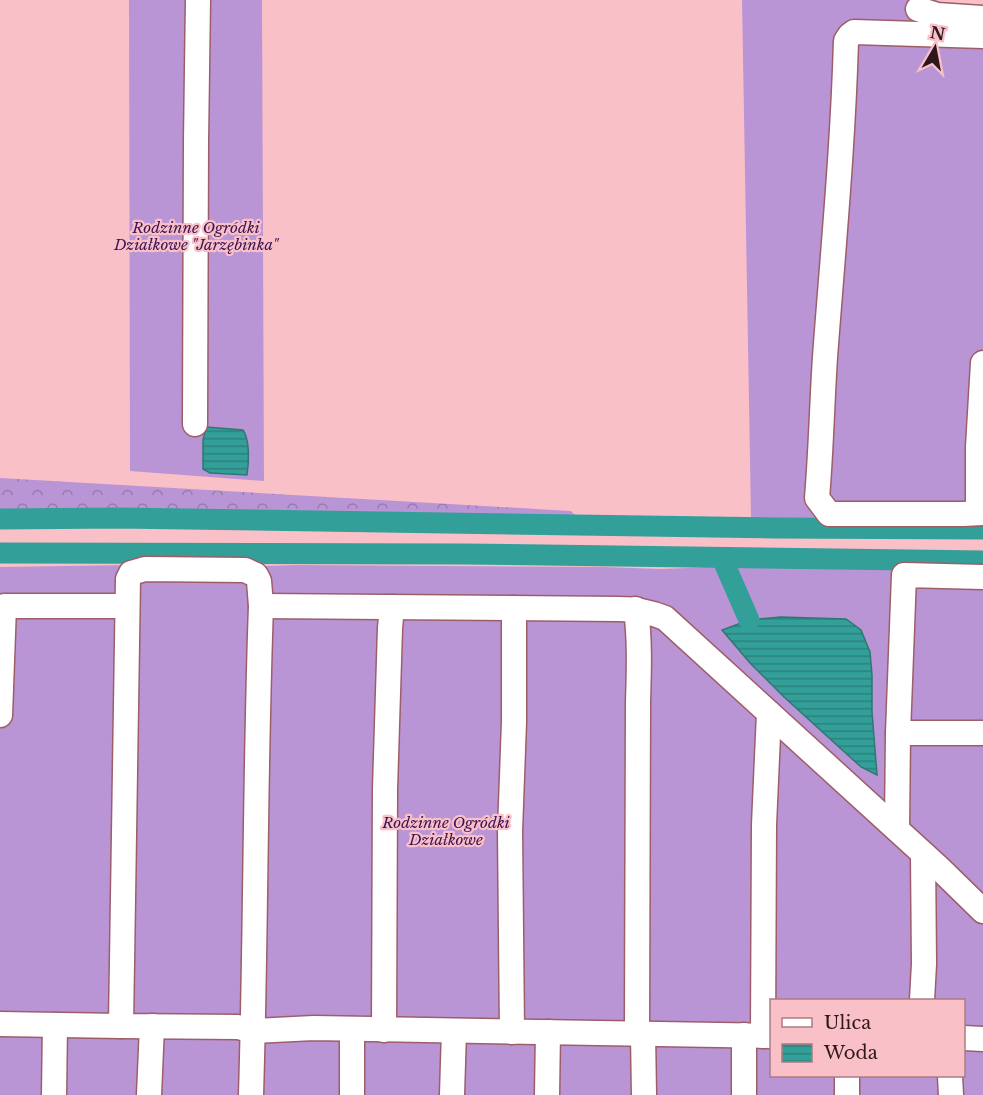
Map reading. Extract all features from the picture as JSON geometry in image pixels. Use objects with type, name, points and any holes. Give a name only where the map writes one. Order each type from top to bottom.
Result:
[{"type":"lane","points":[[195,424],[198,0]]},
{"type":"lane","points":[[918,9],[975,26]]},
{"type":"lane","points":[[975,26],[854,32],[846,41],[844,108],[817,498],[830,514],[980,513],[978,447],[983,363]]},
{"type":"lane","points":[[120,1026],[128,579],[131,573],[145,569],[245,570],[256,575],[259,581],[261,606],[251,1095]]},
{"type":"lane","points":[[897,829],[903,576],[983,577]]},
{"type":"lane","points":[[0,715],[4,606],[127,606]]},
{"type":"lane","points":[[261,606],[636,609],[665,618],[923,854],[971,888],[983,911]]},
{"type":"lane","points":[[384,1029],[385,789],[392,607]]},
{"type":"lane","points":[[512,1032],[510,831],[514,722],[514,608]]},
{"type":"lane","points":[[636,609],[640,663],[638,702],[640,1033],[644,1095]]},
{"type":"lane","points":[[744,1095],[760,1036],[764,825],[769,713]]},
{"type":"lane","points":[[898,733],[983,734]]},
{"type":"lane","points":[[922,999],[923,854]]},
{"type":"lane","points":[[0,1024],[238,1027],[253,1031],[314,1028],[760,1036]]},
{"type":"lane","points":[[54,1095],[55,1025]]},
{"type":"lane","points":[[149,1095],[152,1026]]},
{"type":"lane","points":[[352,1029],[352,1095]]},
{"type":"lane","points":[[452,1095],[453,1031]]},
{"type":"lane","points":[[547,1095],[548,1032]]},
{"type":"lane","points":[[965,1038],[983,1038]]},
{"type":"lane","points":[[847,1077],[847,1095]]},
{"type":"lane","points":[[950,1077],[951,1095]]},
{"type":"green space","name":"Rodzinne Ogródki Działkowe \"Jarzębinka\"","points":[[129,0],[262,0],[264,481],[130,471]]},
{"type":"green space","points":[[742,0],[936,0],[983,19],[983,520],[751,518]]},
{"type":"green space","points":[[0,478],[571,511],[591,533],[0,522]]},
{"type":"green space","name":"Rodzinne Ogródki Działkowe","points":[[133,565],[145,569],[298,565],[661,569],[744,566],[983,571],[983,1095],[0,1095],[0,567]]},
{"type":"water","points":[[206,427],[243,430],[248,445],[247,475],[210,473],[203,469],[203,440]]},
{"type":"water","points":[[781,617],[846,619],[861,630],[870,652],[877,775],[861,767],[784,697],[750,663],[722,630],[749,620]]},
{"type":"waterway","points":[[0,519],[118,518],[983,529]]},
{"type":"waterway","points":[[0,553],[464,554],[983,561]]},
{"type":"waterway","points":[[722,558],[749,620]]}]
